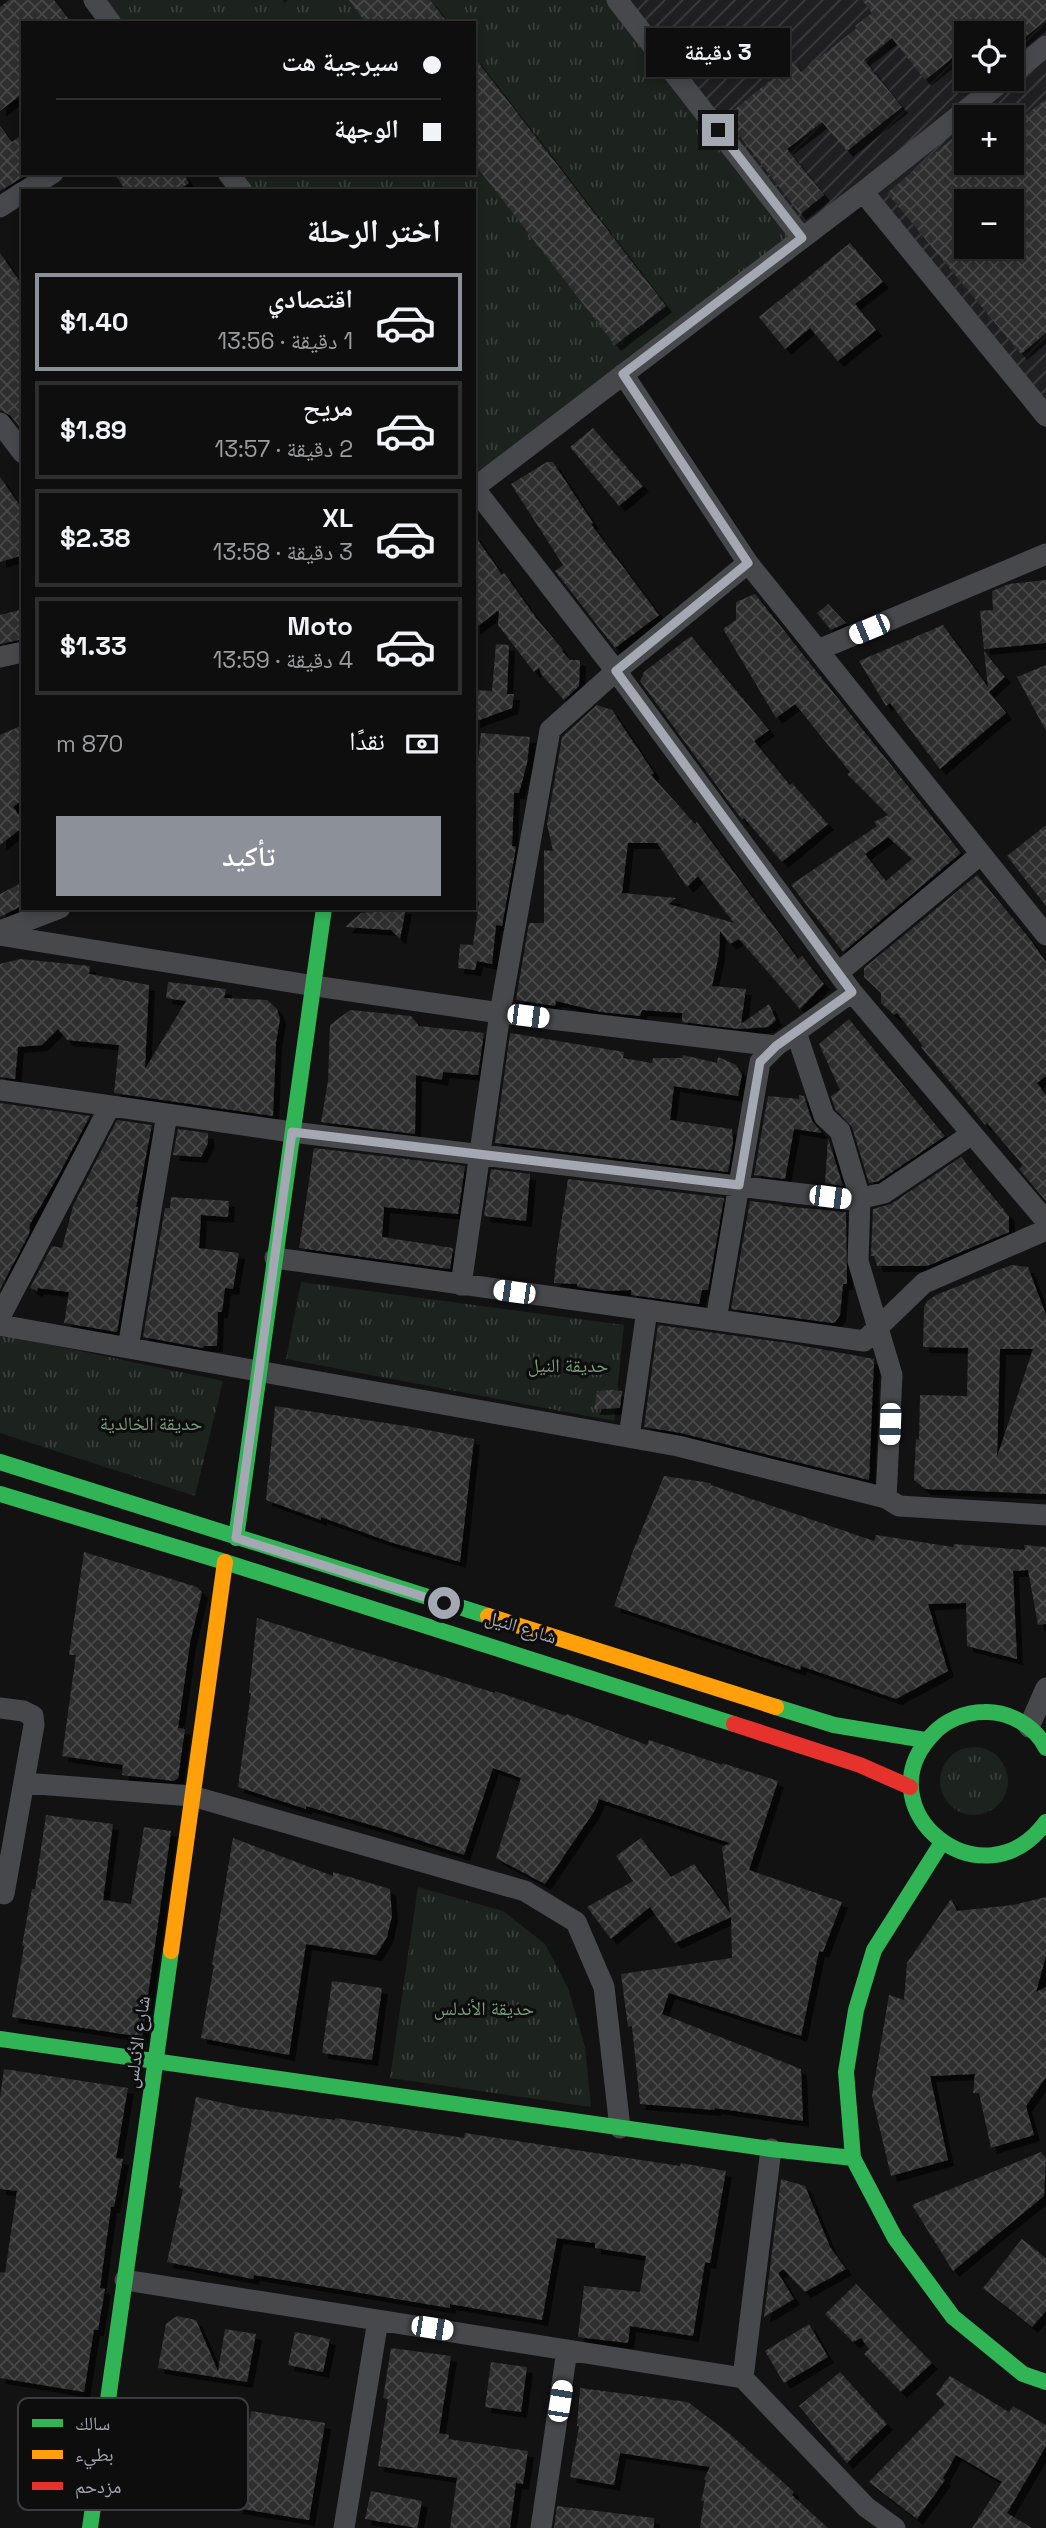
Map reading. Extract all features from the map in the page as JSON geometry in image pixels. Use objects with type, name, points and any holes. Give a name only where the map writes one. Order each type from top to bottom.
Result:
[{"type":"street","points":[[94,0],[110,21]]},
{"type":"street","points":[[617,0],[802,238]]},
{"type":"street","points":[[1024,64],[1046,46]]},
{"type":"street","points":[[476,486],[863,192],[990,91]]},
{"type":"street","points":[[29,189],[50,175]]},
{"type":"street","points":[[230,175],[240,189]]},
{"type":"street","points":[[863,192],[1046,416]]},
{"type":"street","points":[[0,207],[21,194]]},
{"type":"street","points":[[623,374],[748,563],[1046,935]]},
{"type":"street","points":[[0,424],[15,447]]},
{"type":"street","points":[[476,491],[616,671],[852,992],[1046,1222]]},
{"type":"street","points":[[818,650],[1046,554]]},
{"type":"street","points":[[461,1284],[500,1013],[550,730],[616,671],[748,563]]},
{"type":"street","points":[[0,657],[21,652]]},
{"type":"street","points":[[838,973],[981,854]]},
{"type":"street","points":[[0,933],[55,910]]},
{"type":"street","points":[[236,1538],[324,910]]},
{"type":"street","points":[[0,933],[314,986],[500,1013],[776,1046]]},
{"type":"street","points":[[716,1320],[760,1062],[776,1046],[852,992]]},
{"type":"street","points":[[796,1032],[824,1116],[840,1131],[860,1198],[858,1261],[892,1375],[886,1498]]},
{"type":"street","points":[[0,1090],[292,1132],[853,1200],[884,1194],[972,1134]]},
{"type":"street","points":[[0,1317],[110,1107]]},
{"type":"street","points":[[128,1348],[167,1114]]},
{"type":"street","points":[[275,1258],[864,1341],[924,1283],[1046,1230]]},
{"type":"street","points":[[629,1437],[647,1310]]},
{"type":"street","points":[[0,1325],[678,1446],[886,1498],[899,1506],[1046,1515]]},
{"type":"street","name":"شارع النيل","points":[[0,1462],[834,1725],[925,1740]]},
{"type":"street","name":"شارع النيل","points":[[0,1494],[225,1562],[827,1754],[910,1787]]},
{"type":"street","name":"شارع الأندلس","points":[[108,2398],[225,1562]]},
{"type":"street","points":[[1029,1727],[1046,1688]]},
{"type":"street","points":[[0,1708],[33,1716],[34,1725],[4,1894]]},
{"type":"street","points":[[1044,1828],[1021,1847],[997,1856],[963,1854],[941,1844],[932,1836],[917,1815],[910,1787],[916,1757],[925,1740],[951,1719],[979,1712],[1005,1715],[1029,1727],[1046,1748]]},
{"type":"street","points":[[24,1783],[192,1797],[525,1891],[576,1922],[604,1987],[620,2128]]},
{"type":"street","points":[[941,1844],[874,1950],[856,2010],[846,2072],[853,2158],[895,2238],[953,2317],[1023,2374],[1046,2382]]},
{"type":"street","points":[[0,2039],[620,2128],[853,2158]]},
{"type":"street","points":[[743,2378],[771,2149]]},
{"type":"street","points":[[125,2280],[743,2378],[866,2507],[895,2528]]},
{"type":"street","points":[[344,2528],[378,2320]]},
{"type":"street","points":[[541,2528],[568,2350]]},
{"type":"street","name":"شارع الأندلس","points":[[90,2528],[93,2510]]},
{"type":"shaded area","points":[[617,0],[1046,0],[1046,416],[863,192],[802,238]]},
{"type":"green space","points":[[94,0],[282,0],[284,3],[288,0],[617,0],[802,238],[476,486],[476,189],[240,189],[230,175],[476,175],[476,21],[110,21]]},
{"type":"green space","name":"حديقة النيل","points":[[301,1282],[624,1325],[614,1421],[286,1359]]},
{"type":"green space","name":"حديقة الخالدية","points":[[0,1334],[223,1381],[195,1496],[0,1433]]},
{"type":"green space","points":[[974,1747],[987,1750],[998,1757],[1005,1768],[1008,1781],[1005,1794],[998,1805],[987,1812],[974,1815],[961,1812],[950,1805],[943,1794],[940,1781],[943,1768],[950,1757],[961,1750]]},
{"type":"green space","name":"حديقة الأندلس","points":[[418,1887],[503,1911],[545,1944],[568,1988],[585,2047],[591,2107],[390,2078]]},
{"type":"building","points":[[9,0],[54,0],[70,21],[21,21],[21,95],[0,111],[0,7]]},
{"type":"building","points":[[349,0],[430,0],[446,21],[365,21]]},
{"type":"building","points":[[862,0],[1046,0],[1046,20],[1024,38],[1024,21],[954,21],[954,57],[925,80],[892,38],[864,60],[902,107],[847,151],[822,122],[787,149],[824,195],[800,214],[725,117],[793,62],[801,72],[872,13]]},
{"type":"building","points":[[476,60],[666,306],[615,345],[476,166]]},
{"type":"building","points":[[1046,99],[1046,333],[1021,354],[887,193],[954,137],[954,175],[1024,175],[1024,116]]},
{"type":"building","points":[[0,126],[12,142],[21,135],[23,177],[0,191]]},
{"type":"building","points":[[115,175],[184,175],[189,183],[180,189],[125,189]]},
{"type":"building","points":[[850,243],[883,282],[855,304],[876,330],[838,361],[810,328],[785,349],[759,317]]},
{"type":"building","points":[[0,253],[21,283],[21,429],[10,415],[0,410]]},
{"type":"building","points":[[593,428],[643,486],[619,506],[570,447]]},
{"type":"building","points":[[547,462],[553,462],[593,523],[591,524],[659,615],[615,648],[555,571],[563,565],[511,484]]},
{"type":"building","points":[[0,477],[21,507],[21,556],[0,562]]},
{"type":"building","points":[[476,537],[502,575],[504,573],[562,651],[570,660],[580,660],[579,686],[564,700],[541,674],[539,668],[534,672],[498,625],[499,610],[476,627]]},
{"type":"building","points":[[1046,580],[1046,643],[984,649],[980,611],[993,610],[992,591],[1009,584]]},
{"type":"building","points":[[755,594],[961,853],[843,952],[791,885],[877,826],[874,822],[888,815],[847,774],[850,772],[795,704],[776,718],[723,629],[736,620],[736,602]],"holes":[[[888,837],[912,859],[886,881],[865,854]]]},
{"type":"building","points":[[828,604],[846,623],[831,630],[817,613]]},
{"type":"building","points":[[21,610],[21,639],[0,644],[0,615]]},
{"type":"building","points":[[943,625],[988,687],[984,651],[1005,677],[989,692],[1006,713],[940,769],[890,703],[886,706],[859,661]]},
{"type":"building","points":[[691,636],[769,730],[754,741],[790,785],[792,783],[828,824],[782,862],[744,818],[742,820],[640,681],[644,672]]},
{"type":"building","points":[[496,644],[509,645],[507,694],[514,694],[512,708],[476,721],[476,690],[492,691]]},
{"type":"building","points":[[1046,665],[1046,731],[1017,677]]},
{"type":"building","points":[[597,705],[612,710],[654,773],[651,775],[695,824],[697,822],[798,959],[802,956],[824,984],[800,1009],[739,939],[730,944],[720,931],[719,954],[712,986],[746,989],[741,1024],[769,1004],[776,1020],[768,1027],[740,1029],[682,1022],[682,1013],[642,1010],[640,1016],[601,1012],[556,1001],[555,1006],[516,1000],[529,923],[544,923],[544,850],[553,851],[547,824],[562,737]],"holes":[[[628,843],[657,843],[687,887],[698,876],[734,923],[669,904],[676,898],[622,893]]]},
{"type":"building","points":[[21,726],[21,801],[13,807],[21,817],[21,829],[0,845],[0,735]]},
{"type":"building","points":[[481,733],[530,737],[519,793],[514,793],[512,846],[516,847],[502,926],[496,925],[492,964],[477,961],[475,970],[458,968],[460,944],[473,945],[479,902],[476,902],[476,777]]},
{"type":"building","points":[[1046,825],[1046,906],[1007,856]]},
{"type":"building","points":[[977,875],[1046,962],[1046,1076],[1037,1083],[1046,1095],[1046,1201],[1019,1169],[1023,1165],[987,1123],[985,1125],[921,1047],[923,1046],[897,1013],[894,1015],[881,1003],[881,993],[864,977],[864,968]]},
{"type":"building","points":[[21,883],[21,906],[0,917],[0,894]]},
{"type":"building","points":[[406,910],[400,939],[391,930],[345,927],[361,913]]},
{"type":"building","points":[[20,959],[90,966],[89,974],[149,985],[145,1069],[186,1001],[166,998],[168,982],[226,989],[224,998],[267,1000],[277,1009],[280,1019],[276,1042],[273,1116],[114,1093],[119,1045],[67,1040],[58,1029],[42,1045],[18,1047],[15,1079],[0,1077],[0,964]]},
{"type":"building","points":[[350,1010],[411,1016],[419,1026],[484,1033],[478,1075],[443,1072],[442,1080],[416,1075],[415,1134],[321,1122],[328,1081],[330,1025]]},
{"type":"building","points":[[849,1019],[945,1136],[879,1181],[869,1183],[852,1127],[835,1109],[831,1096],[840,1090],[819,1044]]},
{"type":"building","points":[[510,1033],[624,1052],[623,1058],[652,1063],[653,1058],[682,1058],[683,1055],[717,1063],[718,1057],[736,1065],[742,1074],[738,1096],[674,1086],[670,1120],[732,1129],[733,1142],[728,1172],[495,1143]]},
{"type":"building","points":[[799,1095],[804,1096],[812,1121],[822,1133],[794,1129],[785,1179],[754,1175],[768,1096],[799,1099]]},
{"type":"building","points":[[0,1103],[90,1116],[30,1224],[29,1234],[0,1289]]},
{"type":"building","points":[[117,1120],[152,1125],[136,1207],[117,1332],[64,1323],[69,1292],[38,1288],[37,1291],[30,1288],[52,1246],[62,1248],[73,1206]]},
{"type":"building","points":[[178,1129],[208,1133],[208,1143],[201,1157],[173,1155]]},
{"type":"building","points":[[828,1138],[843,1186],[825,1183]]},
{"type":"building","points":[[314,1148],[465,1166],[458,1214],[384,1207],[382,1237],[453,1248],[450,1269],[299,1248]]},
{"type":"building","points":[[961,1157],[1009,1216],[1009,1232],[927,1266],[877,1266],[874,1256],[871,1256],[873,1209],[891,1204]]},
{"type":"building","points":[[491,1169],[530,1174],[526,1221],[484,1216]]},
{"type":"building","points":[[568,1179],[724,1198],[708,1290],[702,1290],[699,1304],[631,1295],[631,1290],[608,1291],[578,1287],[577,1284],[554,1283]]},
{"type":"building","points":[[171,1197],[229,1201],[228,1217],[201,1215],[199,1248],[239,1253],[233,1289],[225,1288],[222,1312],[218,1312],[217,1346],[203,1348],[143,1337],[165,1208],[170,1208]]},
{"type":"building","points":[[750,1201],[846,1212],[847,1284],[843,1284],[840,1315],[835,1322],[731,1309]]},
{"type":"building","points":[[1011,1265],[1028,1267],[1046,1315],[1046,1494],[925,1489],[914,1480],[916,1439],[919,1440],[920,1395],[967,1396],[968,1348],[923,1347],[924,1307],[927,1301]],"holes":[[[1000,1349],[1033,1349],[997,1457]]]},
{"type":"building","points":[[658,1325],[788,1343],[874,1359],[869,1480],[681,1433],[644,1427]]},
{"type":"building","points":[[597,1391],[622,1391],[620,1408],[594,1409]]},
{"type":"building","points":[[275,1406],[474,1439],[460,1562],[390,1542],[321,1517],[321,1520],[266,1500]]},
{"type":"building","points":[[664,1476],[711,1483],[874,1541],[876,1535],[953,1547],[954,1544],[1025,1550],[1024,1545],[1046,1547],[1046,1624],[1038,1625],[1028,1570],[1013,1571],[1017,1659],[967,1646],[966,1603],[928,1604],[948,1671],[896,1699],[801,1666],[800,1670],[614,1606]]},
{"type":"building","points":[[84,1552],[197,1587],[202,1592],[190,1643],[178,1728],[185,1729],[178,1778],[174,1781],[122,1775],[123,1765],[62,1756],[76,1655],[69,1655]]},
{"type":"building","points":[[257,1618],[495,1691],[566,1716],[567,1714],[647,1745],[649,1740],[778,1781],[749,1870],[842,1902],[823,1952],[819,1951],[801,2036],[669,1993],[662,2014],[801,2069],[803,2121],[715,2108],[640,2104],[632,2026],[628,2027],[621,1974],[732,1958],[731,1917],[675,1943],[650,1907],[611,1939],[587,1907],[633,1881],[616,1856],[641,1838],[671,1877],[694,1864],[730,1913],[722,1847],[730,1843],[599,1799],[595,1810],[545,1884],[496,1858],[521,1778],[493,1768],[464,1855],[238,1787],[251,1693]]},
{"type":"building","points":[[46,1815],[113,1824],[103,1900],[131,1904],[144,1827],[171,1831],[142,2037],[12,2017]]},
{"type":"building","points":[[233,1838],[333,1876],[333,1872],[390,1889],[392,1916],[387,1937],[376,1955],[306,1944],[289,2055],[201,2038]]},
{"type":"building","points":[[1046,1897],[1046,1956],[1036,1992],[1046,1987],[1046,2077],[1026,2106],[1034,2135],[991,2148],[979,2093],[973,2093],[975,2074],[930,2076],[948,2160],[891,2176],[872,2096],[889,1995],[904,2000],[907,1963],[951,1899],[957,1911],[1013,1905]]},
{"type":"building","points":[[332,1981],[382,1988],[372,2060],[322,2053]]},
{"type":"building","points":[[4,2069],[128,2088],[116,2158],[123,2159],[114,2207],[111,2207],[100,2288],[105,2289],[98,2330],[94,2330],[84,2392],[0,2378],[0,2272],[5,2273],[17,2191],[0,2189],[0,2098]]},
{"type":"building","points":[[196,2097],[245,2108],[335,2118],[464,2138],[465,2133],[726,2171],[710,2263],[705,2262],[693,2336],[630,2326],[628,2343],[578,2337],[584,2286],[640,2292],[646,2256],[595,2248],[595,2243],[557,2238],[542,2320],[450,2304],[450,2308],[254,2275],[253,2279],[167,2262],[183,2189],[179,2188]]},
{"type":"building","points":[[1041,2152],[1046,2158],[1044,2196],[953,2271],[912,2205]]},
{"type":"building","points":[[781,2179],[805,2186],[830,2247],[846,2269],[805,2292],[783,2269],[778,2273],[794,2299],[764,2317]]},
{"type":"building","points":[[1022,2239],[1046,2258],[1046,2311],[1032,2327],[983,2288]]},
{"type":"building","points":[[856,2284],[932,2363],[901,2392],[864,2354],[869,2349],[861,2338],[853,2342],[825,2314]]},
{"type":"building","points":[[177,2316],[196,2320],[218,2371],[225,2329],[256,2334],[247,2382],[158,2368],[166,2324]]},
{"type":"building","points":[[809,2324],[828,2357],[784,2383],[765,2351]]},
{"type":"building","points":[[295,2332],[330,2339],[323,2372],[288,2365]]},
{"type":"building","points":[[391,2348],[451,2356],[439,2433],[449,2435],[448,2439],[528,2451],[523,2484],[516,2483],[510,2528],[450,2528],[457,2478],[378,2466],[388,2399],[383,2398]]},
{"type":"building","points":[[491,2362],[527,2367],[521,2412],[485,2407]]},
{"type":"building","points":[[840,2372],[887,2424],[847,2463],[799,2406]]},
{"type":"building","points":[[950,2376],[1009,2412],[1013,2406],[1046,2425],[1046,2446],[1007,2513],[1032,2528],[972,2528],[1002,2482],[956,2455],[943,2478],[945,2480],[917,2519],[869,2482],[945,2404],[936,2394]]},
{"type":"building","points":[[580,2388],[688,2402],[731,2435],[794,2492],[792,2495],[828,2528],[700,2528],[704,2501],[701,2501],[706,2481],[704,2479],[710,2467],[620,2453],[614,2485],[570,2477],[579,2426]]},
{"type":"building","points":[[251,2411],[325,2423],[309,2520],[248,2510],[248,2432]]},
{"type":"building","points":[[371,2491],[422,2501],[417,2528],[365,2519]]},
{"type":"building","points":[[557,2506],[654,2518],[654,2528],[554,2528]]},
{"type":"traffic: fast","points":[[236,1538],[324,910]]},
{"type":"traffic: fast","points":[[0,1462],[488,1616]]},
{"type":"traffic: fast","points":[[0,1494],[225,1562],[734,1724]]},
{"type":"traffic: fast","points":[[776,1707],[834,1725],[925,1740]]},
{"type":"traffic: fast","points":[[1046,1748],[1035,1733],[1012,1717],[993,1712],[962,1716],[932,1735],[914,1764],[911,1792],[921,1818],[939,1839],[964,1852],[992,1855],[1020,1846],[1046,1822]]},
{"type":"traffic: fast","points":[[941,1844],[874,1950],[856,2010],[846,2072],[853,2158],[895,2238],[953,2317],[1023,2374],[1046,2382]]},
{"type":"traffic: fast","points":[[108,2398],[171,1951]]},
{"type":"traffic: fast","points":[[0,2039],[771,2149],[853,2158]]},
{"type":"traffic: fast","points":[[90,2528],[93,2510]]},
{"type":"traffic: slow","points":[[171,1951],[225,1562]]},
{"type":"traffic: slow","points":[[488,1616],[776,1707]]},
{"type":"traffic: jam","points":[[734,1724],[860,1765],[910,1787]]},
{"type":"route","points":[[444,1603],[236,1538],[292,1132],[739,1185],[760,1062],[776,1046],[852,992],[616,671],[748,563],[623,374],[802,238],[718,130]]}]
